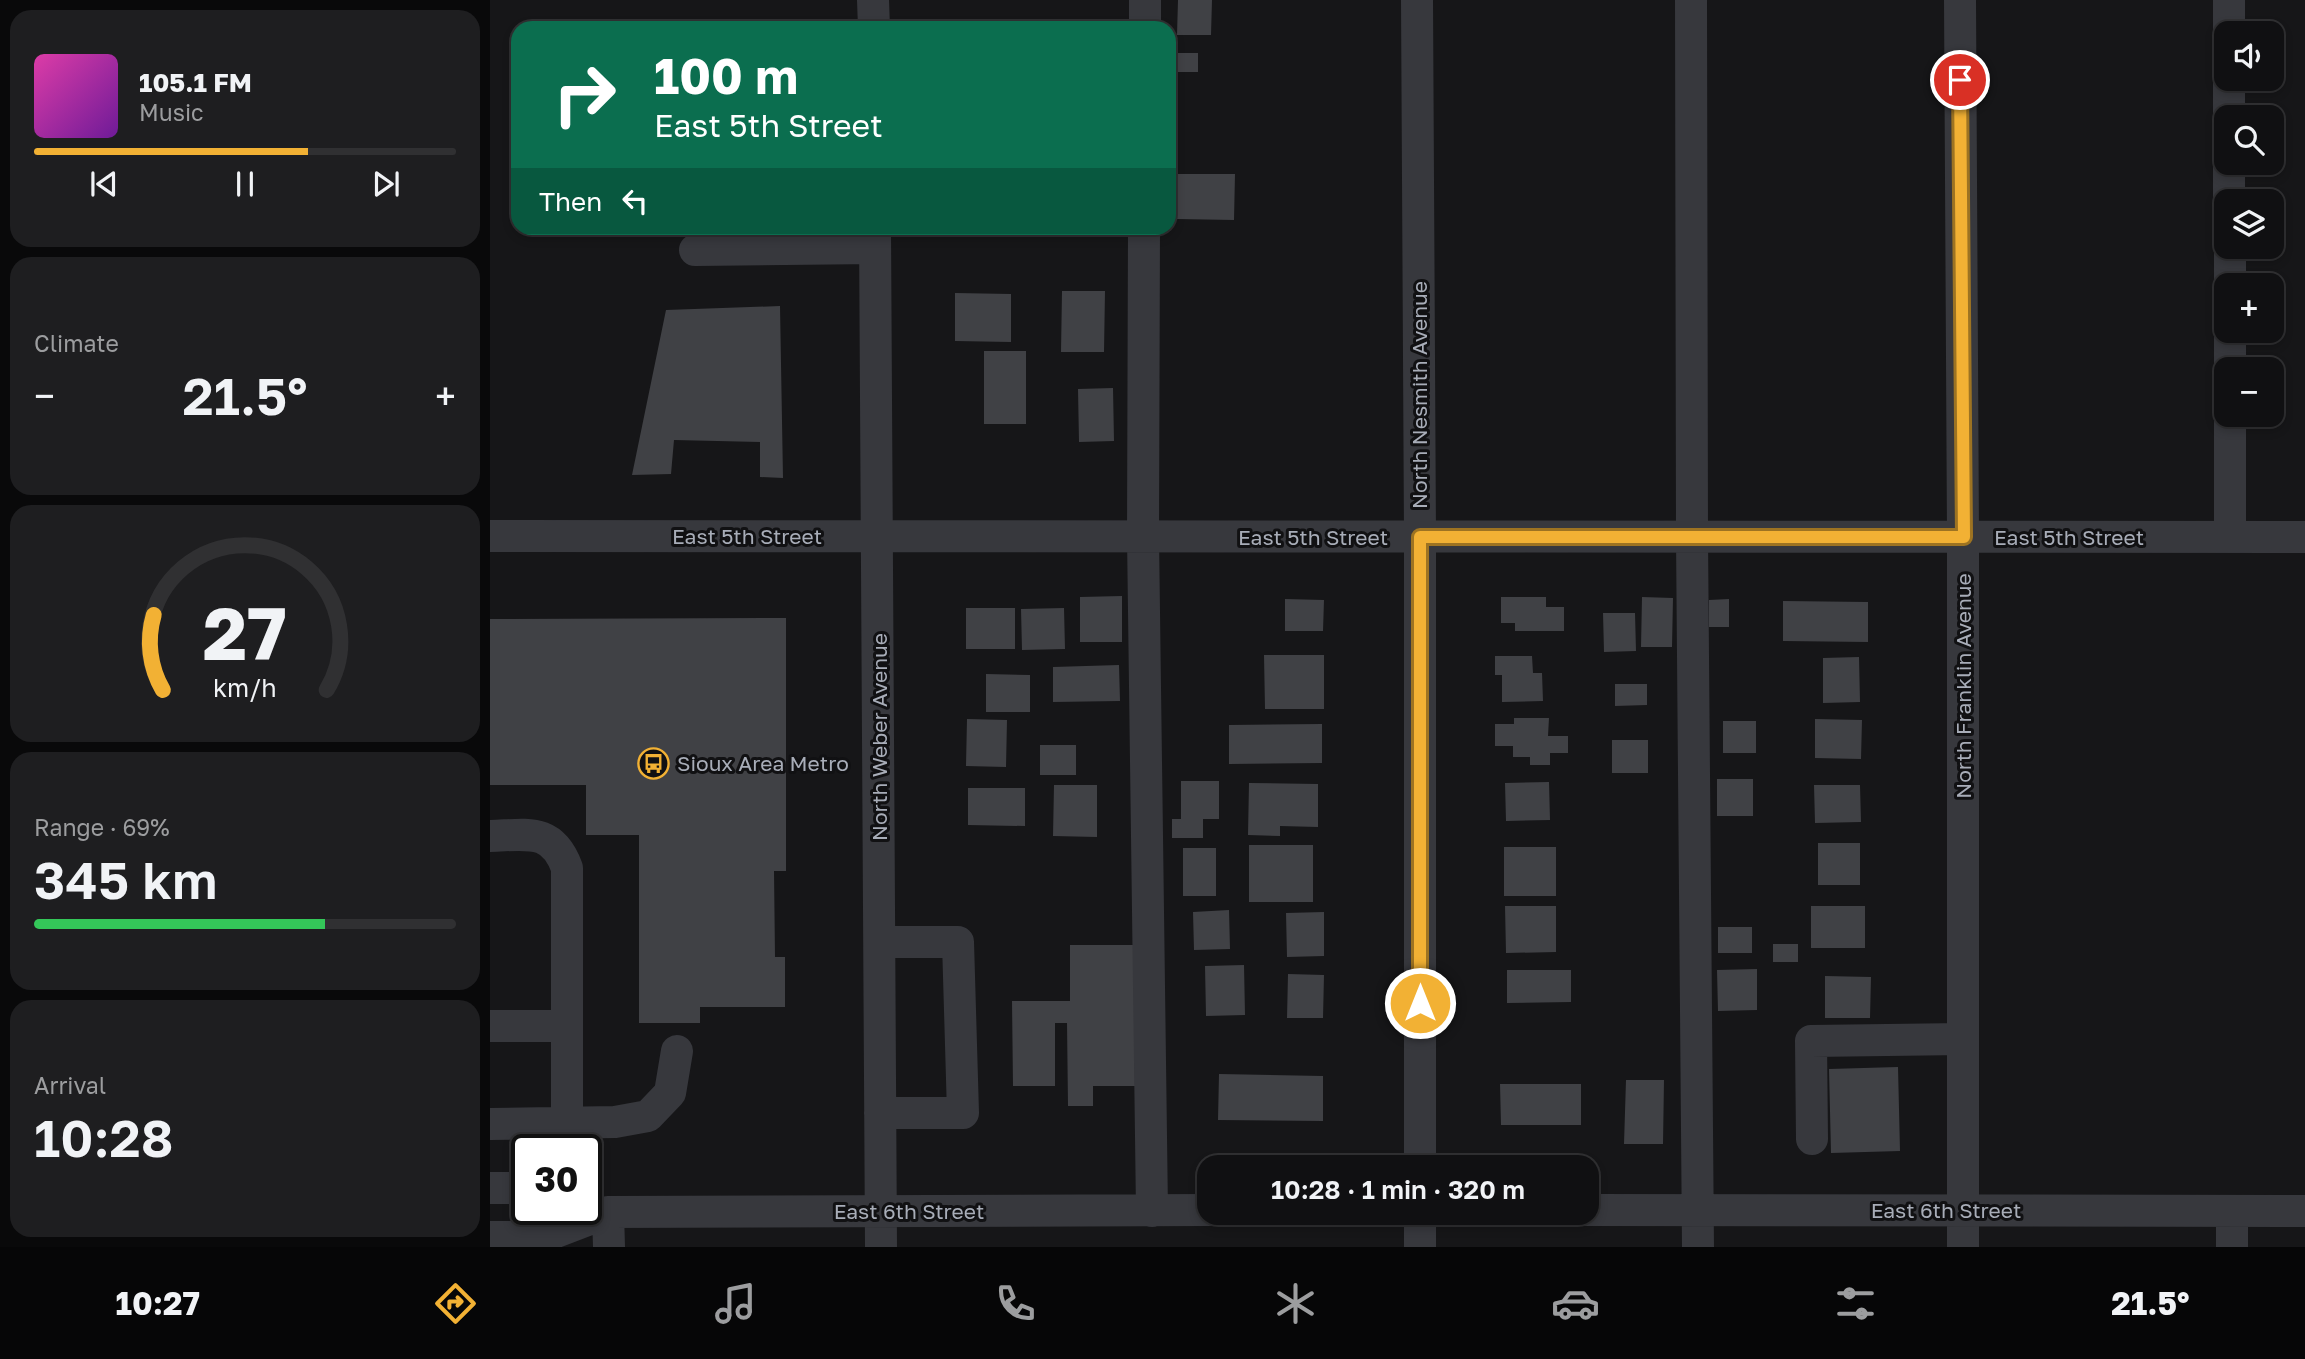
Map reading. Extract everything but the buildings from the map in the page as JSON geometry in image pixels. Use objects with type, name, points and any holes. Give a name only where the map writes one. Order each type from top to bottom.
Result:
[{"type":"street","points":[[873,0],[874,21]]},
{"type":"street","points":[[1145,0],[1145,21]]},
{"type":"street","name":"North Nesmith Avenue","points":[[1417,0],[1420,1155]]},
{"type":"street","points":[[1691,0],[1698,1247]]},
{"type":"street","name":"North Franklin Avenue","points":[[1960,0],[1964,537],[1963,1247]]},
{"type":"street","points":[[2229,0],[2229,21]]},
{"type":"street","points":[[1144,235],[1143,536],[1152,1210]]},
{"type":"street","points":[[695,250],[875,238]]},
{"type":"street","name":"North Weber Avenue","points":[[875,238],[881,1247]]},
{"type":"street","points":[[2230,427],[2230,537]]},
{"type":"street","name":"East 5th Street","points":[[490,536],[2305,537]]},
{"type":"street","points":[[490,836],[538,835],[551,841],[562,853],[567,868],[567,1122]]},
{"type":"street","points":[[880,942],[958,942],[963,1113],[880,1113]]},
{"type":"street","points":[[490,1026],[567,1026]]},
{"type":"street","points":[[1812,1139],[1811,1041],[1963,1039]]},
{"type":"street","points":[[490,1124],[615,1122],[648,1116],[670,1093],[677,1051]]},
{"type":"street","points":[[490,1188],[511,1188]]},
{"type":"street","name":"East 6th Street","points":[[602,1207],[881,1212],[1197,1210]]},
{"type":"street","name":"East 6th Street","points":[[1599,1210],[2305,1210]]},
{"type":"street","points":[[2232,1210],[2232,1247]]},
{"type":"street","points":[[602,1224],[609,1247]]},
{"type":"street","name":"East 6th Street","points":[[490,1237],[543,1237],[565,1225]]},
{"type":"street","points":[[1420,1225],[1420,1247]]},
{"type":"place","name":"Sioux Area Metro","points":[[654,763]]},
{"type":"route","points":[[1420,1003],[1420,537],[1964,537],[1960,80]]}]
